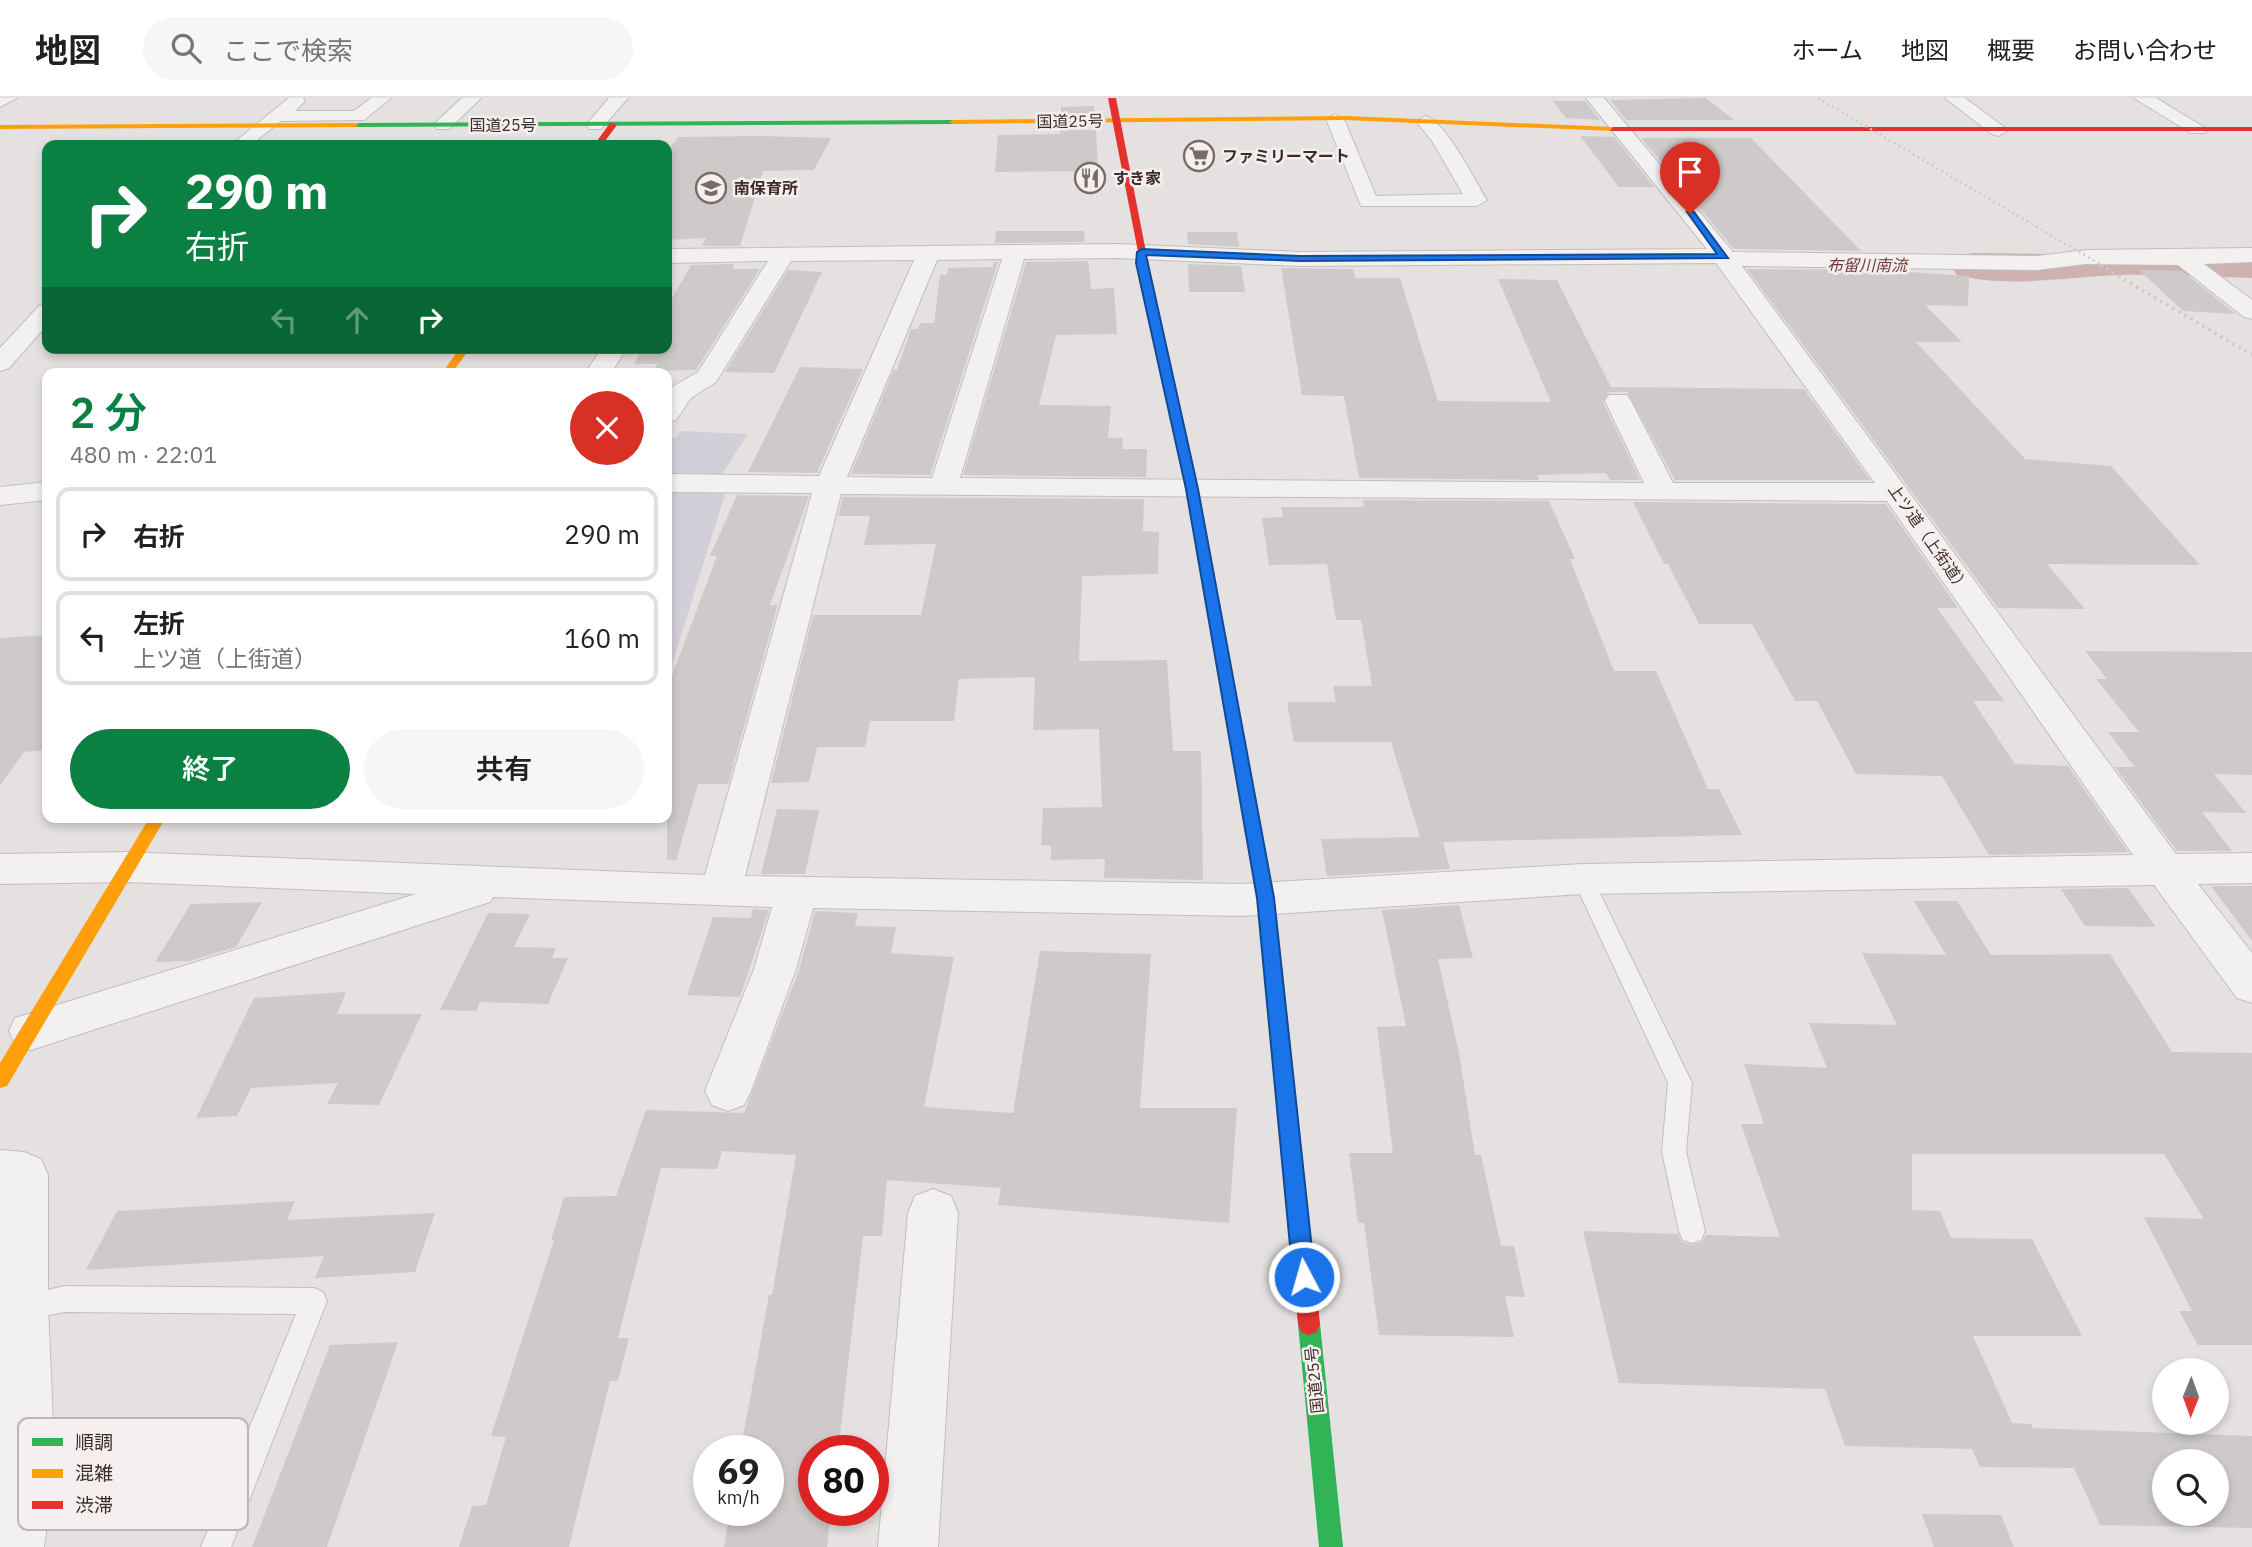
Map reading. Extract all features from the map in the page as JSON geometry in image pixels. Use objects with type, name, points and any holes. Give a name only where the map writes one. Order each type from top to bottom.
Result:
[{"type":"main road","points":[[1112,98],[1117,121],[1335,118],[1623,130],[2252,129]]},
{"type":"main road","name":"国道25号","points":[[0,127],[270,121],[338,126],[1117,121],[1142,252],[1141,263],[1192,489],[1266,898],[1331,1547]]},
{"type":"main road","points":[[600,140],[604,125]]},
{"type":"main road","points":[[1,1076],[31,1031],[154,823]]},
{"type":"street","points":[[0,102],[8,98]]},
{"type":"street","points":[[246,140],[300,98]]},
{"type":"street","points":[[270,121],[358,116],[382,98]]},
{"type":"street","points":[[443,125],[472,98]]},
{"type":"street","points":[[604,125],[619,98]]},
{"type":"street","name":"上ツ道（上街道）","points":[[1595,98],[1726,258],[1896,492],[2163,870],[2252,985]]},
{"type":"street","points":[[1954,98],[1999,130]]},
{"type":"street","points":[[2143,98],[2198,130]]},
{"type":"street","points":[[1335,118],[1368,202],[1476,201],[1440,139],[1424,121]]},
{"type":"street","points":[[320,140],[338,126]]},
{"type":"street","points":[[672,256],[1142,252],[1300,259],[1726,258],[2037,263],[2086,257],[2183,258],[2252,255]]},
{"type":"street","points":[[943,487],[1015,253]]},
{"type":"street","points":[[721,891],[758,744],[829,486],[928,254]]},
{"type":"street","points":[[674,391],[707,377],[783,256]]},
{"type":"street","points":[[2183,258],[2252,312]]},
{"type":"street","points":[[2204,274],[2252,275]]},
{"type":"street","points":[[0,363],[42,317]]},
{"type":"street","points":[[1618,401],[1663,491]]},
{"type":"street","points":[[672,483],[1192,489],[1896,492]]},
{"type":"street","points":[[0,496],[42,492]]},
{"type":"street","points":[[0,869],[127,867],[797,893],[1266,898],[1583,879],[2252,868]]},
{"type":"street","points":[[31,1031],[502,883]]},
{"type":"street","points":[[728,1091],[775,969],[797,893]]},
{"type":"street","points":[[0,1172],[24,1175],[22,1306],[25,1418]]},
{"type":"street","points":[[908,1547],[933,1213]]},
{"type":"street","points":[[14,1547],[18,1521]]},
{"type":"lane","points":[[1583,879],[1680,1083],[1674,1152],[1692,1231]]},
{"type":"lane","points":[[22,1306],[65,1298],[314,1301],[248,1467]]},
{"type":"lane","points":[[216,1547],[223,1530]]},
{"type":"shaded area","points":[[681,431],[748,434],[722,474],[672,473],[672,438],[676,438]]},
{"type":"shaded area","points":[[672,490],[726,491],[672,665]]},
{"type":"building","points":[[1706,98],[1734,120],[1626,120],[1610,100]]},
{"type":"building","points":[[1553,101],[1585,101],[1600,120],[1566,118]]},
{"type":"building","points":[[1094,106],[1095,113],[1061,114],[1061,107]]},
{"type":"building","points":[[1060,130],[1096,130],[1098,171],[995,172],[998,135],[1060,134]]},
{"type":"building","points":[[1580,136],[1614,137],[1654,187],[1619,187]]},
{"type":"building","points":[[678,137],[831,138],[814,170],[763,171],[740,246],[702,246],[706,238],[672,240],[672,145]]},
{"type":"building","points":[[1641,138],[1751,138],[1861,251],[1734,249]]},
{"type":"building","points":[[996,231],[1084,231],[1085,242],[995,243]]},
{"type":"building","points":[[1187,232],[1237,232],[1239,247],[1188,244]]},
{"type":"building","points":[[1088,261],[1091,289],[1114,288],[1117,334],[1056,335],[1039,405],[1111,406],[1108,438],[1123,438],[1122,449],[1147,449],[1146,477],[963,475],[1026,262]]},
{"type":"building","points":[[994,262],[998,262],[930,475],[851,474],[894,369],[897,370],[911,329],[918,329],[920,323],[934,323],[940,275],[947,275],[948,268],[993,267]]},
{"type":"building","points":[[734,264],[733,269],[760,269],[696,370],[672,371],[672,368],[656,368],[658,364],[634,364],[640,354],[672,354],[672,298],[691,265]]},
{"type":"building","points":[[1188,264],[1241,266],[1245,292],[1189,292]]},
{"type":"building","points":[[1281,268],[1353,269],[1355,278],[1400,278],[1438,401],[1551,402],[1498,279],[1557,280],[1611,387],[1804,389],[1870,480],[1675,480],[1627,392],[1609,392],[1603,402],[1640,480],[1610,480],[1606,473],[1537,475],[1539,480],[1359,478],[1344,396],[1302,395]]},
{"type":"building","points":[[1747,269],[1879,270],[1969,276],[1968,306],[1925,305],[1962,342],[1916,342],[2025,459],[2111,466],[2200,565],[2047,564],[2085,609],[1998,608]]},
{"type":"building","points":[[788,270],[822,272],[774,373],[725,372]]},
{"type":"building","points":[[2139,270],[2182,271],[2236,314],[2183,311]]},
{"type":"building","points":[[800,367],[863,369],[817,473],[748,472]]},
{"type":"building","points":[[737,495],[809,496],[770,605],[777,605],[775,615],[728,784],[698,784],[676,861],[667,859],[667,823],[672,823],[672,676],[717,556],[710,556]]},
{"type":"building","points":[[843,497],[1144,499],[1143,531],[1159,532],[1158,574],[1082,576],[1079,661],[1167,660],[1173,751],[1201,751],[1203,880],[1104,878],[1105,859],[1051,860],[1051,846],[1041,845],[1043,808],[1102,807],[1099,729],[1033,730],[1035,677],[959,679],[954,721],[870,721],[865,747],[817,747],[809,782],[771,783],[813,615],[921,615],[936,544],[864,545],[870,516],[838,516]]},
{"type":"building","points":[[1363,500],[1549,501],[1575,559],[1570,559],[1614,671],[1656,671],[1708,789],[1719,789],[1742,835],[1443,842],[1450,869],[1327,876],[1321,839],[1420,837],[1391,742],[1294,742],[1287,702],[1336,702],[1333,686],[1372,686],[1361,620],[1336,620],[1327,564],[1269,565],[1262,518],[1283,517],[1281,507],[1364,507]]},
{"type":"building","points":[[1633,502],[1886,504],[1958,608],[1937,608],[2004,701],[1973,701],[2015,764],[2068,766],[2128,852],[1989,855],[1942,776],[1856,774],[1817,701],[1795,701],[1752,624],[1699,624],[1668,564],[1664,564]]},
{"type":"building","points":[[42,635],[42,750],[24,752],[0,785],[0,638]]},
{"type":"building","points":[[2085,651],[2252,652],[2252,775],[2214,774],[2246,813],[2202,812],[2232,851],[2177,851],[2115,767],[2135,767],[2108,732],[2139,732],[2096,679],[2107,679]]},
{"type":"building","points":[[777,809],[819,810],[805,874],[761,874]]},
{"type":"building","points":[[2211,886],[2252,886],[2252,941]]},
{"type":"building","points":[[2128,888],[2156,927],[2085,926],[2061,889]]},
{"type":"building","points":[[1914,901],[1957,901],[1991,955],[2110,954],[2172,1052],[2252,1053],[2252,1345],[2198,1345],[2179,1311],[2192,1311],[2144,1217],[2204,1219],[2164,1154],[1912,1154],[1912,1210],[1940,1211],[1951,1238],[2032,1239],[2082,1336],[1973,1336],[2012,1423],[2031,1424],[2033,1428],[2152,1432],[2152,1435],[2252,1436],[2252,1528],[2100,1525],[2074,1468],[1980,1467],[1972,1449],[1845,1446],[1825,1389],[1619,1383],[1583,1231],[1678,1234],[1682,1242],[1691,1245],[1702,1242],[1706,1235],[1780,1237],[1741,1124],[1764,1124],[1744,1064],[1827,1068],[1809,1023],[1897,1025],[1862,953],[1946,955]]},
{"type":"building","points":[[262,902],[236,947],[190,961],[155,962],[191,904]]},
{"type":"building","points":[[1459,905],[1473,958],[1438,959],[1459,1053],[1475,1155],[1481,1155],[1501,1246],[1514,1246],[1525,1297],[1505,1296],[1514,1337],[1379,1335],[1364,1223],[1358,1223],[1349,1153],[1393,1153],[1377,1027],[1406,1026],[1382,910]]},
{"type":"building","points":[[753,909],[769,910],[740,997],[687,995],[713,917],[751,918]]},
{"type":"building","points":[[815,911],[858,913],[855,926],[896,927],[891,953],[954,957],[924,1107],[1013,1113],[1040,951],[1151,954],[1140,1108],[1237,1108],[1229,1223],[998,1205],[1001,1188],[887,1180],[882,1236],[863,1236],[840,1435],[798,1435],[798,1526],[829,1526],[827,1547],[724,1547],[727,1526],[784,1526],[784,1435],[743,1435],[769,1295],[772,1295],[796,1155],[722,1151],[717,1169],[661,1168],[618,1338],[629,1338],[618,1381],[610,1381],[569,1547],[459,1547],[472,1506],[486,1505],[506,1437],[491,1436],[554,1240],[551,1240],[564,1197],[616,1196],[646,1110],[744,1113],[799,970]]},
{"type":"building","points":[[488,913],[530,914],[514,947],[556,948],[552,958],[568,958],[548,1004],[480,1002],[476,1011],[440,1010]]},
{"type":"building","points":[[346,992],[337,1014],[422,1014],[379,1105],[327,1104],[338,1083],[251,1088],[237,1116],[196,1118],[254,998]]},
{"type":"building","points":[[295,1201],[287,1220],[435,1213],[415,1272],[315,1278],[324,1256],[86,1270],[117,1211]]},
{"type":"building","points":[[398,1342],[327,1547],[252,1547],[330,1345]]},
{"type":"building","points":[[1922,1514],[2001,1515],[2014,1547],[1934,1547]]},
{"type":"waterway","name":"布留川南流","points":[[1972,266],[2054,267],[2122,262],[2252,265]]},
{"type":"railway","points":[[1818,98],[2103,266]]},
{"type":"railway","points":[[2100,265],[2252,355]]},
{"type":"traffic: fast","points":[[356,125],[953,122]]},
{"type":"traffic: fast","points":[[1309,1324],[1331,1547]]},
{"type":"traffic: slow","points":[[1117,121],[1345,118],[1613,129]]},
{"type":"traffic: slow","points":[[953,122],[1117,121]]},
{"type":"traffic: slow","points":[[0,127],[356,125]]},
{"type":"traffic: slow","points":[[451,368],[461,354]]},
{"type":"traffic: slow","points":[[1209,585],[1266,898],[1273,965]]},
{"type":"traffic: slow","points":[[0,1080],[154,823]]},
{"type":"traffic: jam","points":[[1112,98],[1142,252],[1141,263],[1192,489],[1209,585]]},
{"type":"traffic: jam","points":[[602,140],[613,125]]},
{"type":"traffic: jam","points":[[1613,129],[2252,129]]},
{"type":"traffic: jam","points":[[1273,965],[1309,1324]]},
{"type":"place","name":"ファミリーマート","points":[[1199,156]]},
{"type":"place","name":"すき家","points":[[1090,178]]},
{"type":"place","name":"南保育所","points":[[711,188]]},
{"type":"route","points":[[1304,1277],[1266,898],[1192,489],[1141,263],[1142,252],[1300,259],[1387,256],[1580,259],[1724,257],[1690,214]]}]
